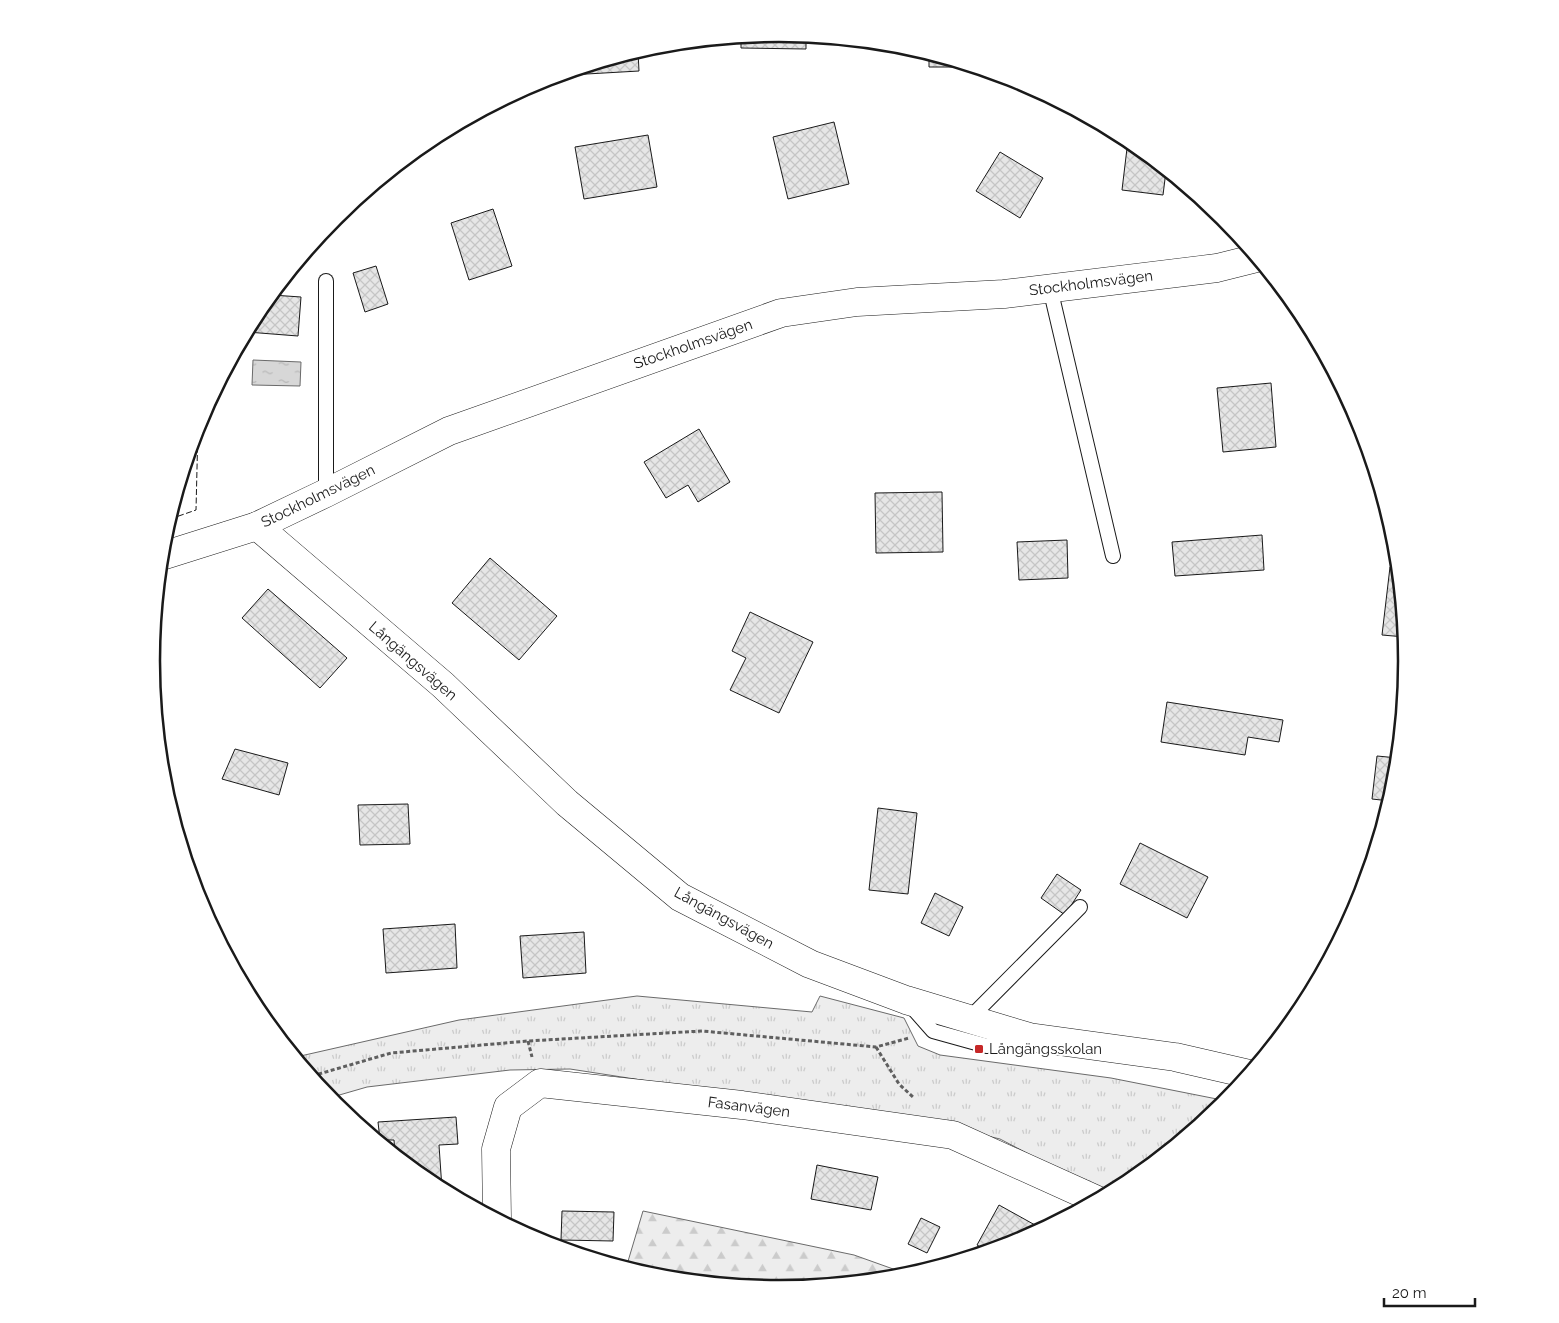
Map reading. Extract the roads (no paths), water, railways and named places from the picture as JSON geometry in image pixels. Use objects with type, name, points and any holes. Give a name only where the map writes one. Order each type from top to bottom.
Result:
[{"type":"street","name":"Stockholmsvägen","points":[[170,553],[257,526],[449,431],[781,313],[857,302],[1004,294],[1217,268],[1250,260]]},
{"type":"street","name":"Långängsvägen","points":[[257,526],[443,685],[567,803],[680,897],[810,964],[906,1000],[1030,1037],[1175,1056],[1243,1072]]},
{"type":"street","name":"Fasanvägen","points":[[497,1212],[496,1149],[508,1107],[540,1083],[742,1105],[953,1135],[1090,1197]]},
{"type":"lane","points":[[326,281],[326,493]]},
{"type":"lane","points":[[1050,288],[1113,556]]},
{"type":"lane","points":[[969,1019],[1080,907]]},
{"type":"lane","points":[[906,1000],[934,1031],[987,1046],[1030,1037]]},
{"type":"water","points":[[253,360],[301,362],[300,386],[252,385]]},
{"type":"place","name":"Långängsskolan","points":[[979,1049]]}]
